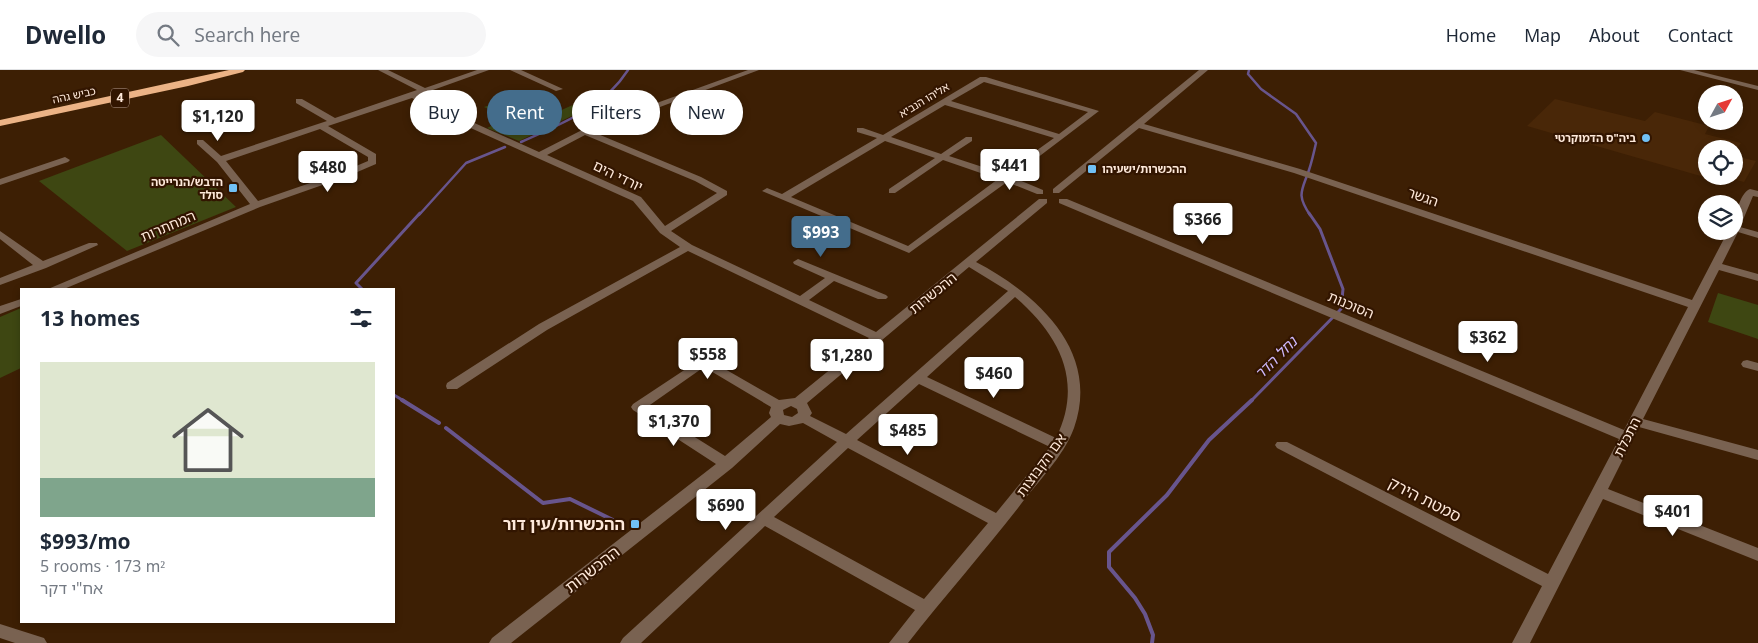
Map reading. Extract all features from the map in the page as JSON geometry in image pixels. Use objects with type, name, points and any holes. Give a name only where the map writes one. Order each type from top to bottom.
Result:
[{"type":"highway","name":"כביש גהה","points":[[0,112],[199,70]]},
{"type":"highway","name":"כביש גהה","points":[[0,123],[170,87],[240,70]]},
{"type":"street","points":[[382,70],[423,90]]},
{"type":"street","points":[[428,90],[485,70]]},
{"type":"street","points":[[514,70],[558,89]]},
{"type":"street","points":[[660,105],[755,70]]},
{"type":"street","points":[[1042,196],[1056,191],[1204,70]]},
{"type":"street","points":[[1684,70],[1728,78],[1758,88]]},
{"type":"street","name":"אליהו הנביא","points":[[983,79],[1095,111],[909,250],[784,197],[983,79]]},
{"type":"street","points":[[220,160],[410,97]]},
{"type":"street","points":[[299,100],[336,122]]},
{"type":"street","points":[[945,102],[1061,137]]},
{"type":"street","name":"הגשר","points":[[1139,125],[1319,178],[1695,305]]},
{"type":"street","name":"המחתרות","points":[[56,288],[256,205],[345,174],[373,162],[373,156],[322,126]]},
{"type":"street","name":"יורדי הים","points":[[477,127],[637,198],[664,231],[688,247],[879,338]]},
{"type":"street","points":[[860,130],[1006,178],[1056,203],[1063,200],[1064,196],[1056,191]]},
{"type":"street","points":[[540,155],[579,135]]},
{"type":"street","points":[[592,135],[698,179],[724,193],[664,231]]},
{"type":"street","points":[[892,191],[969,139]]},
{"type":"street","points":[[200,142],[220,160],[256,205]]},
{"type":"street","points":[[0,182],[65,160]]},
{"type":"street","points":[[767,191],[784,197]]},
{"type":"street","name":"התכלת","points":[[1743,213],[1754,193]]},
{"type":"street","name":"ההכשרות","points":[[800,410],[879,338],[969,264],[1042,196]]},
{"type":"street","name":"הסוכנות","points":[[1063,200],[1628,436]]},
{"type":"street","points":[[1743,232],[1758,235]]},
{"type":"street","points":[[0,234],[42,266]]},
{"type":"street","name":"התכלת","points":[[1521,643],[1729,240]]},
{"type":"street","points":[[0,282],[93,245]]},
{"type":"street","points":[[452,386],[543,327],[688,247]]},
{"type":"street","points":[[798,262],[882,297]]},
{"type":"street","name":"אם הקבוצות","points":[[898,643],[999,522],[1059,445],[1068,427],[1072,409],[1074,391],[1071,370],[1060,337],[1045,317],[1015,291],[986,271],[969,264]]},
{"type":"street","points":[[1715,265],[1758,278]]},
{"type":"street","points":[[802,300],[833,277]]},
{"type":"street","points":[[629,643],[848,440],[1015,291]]},
{"type":"street","points":[[0,310],[20,302]]},
{"type":"street","points":[[726,464],[638,406],[704,361],[792,422],[800,410]]},
{"type":"street","points":[[918,378],[1059,445]]},
{"type":"street","points":[[779,412],[789,402],[848,440],[999,522]]},
{"type":"street","name":"ההכשרות","points":[[498,643],[726,464],[779,412]]},
{"type":"street","points":[[1635,421],[1758,455]]},
{"type":"street","name":"סמטת הירק","points":[[1282,445],[1552,584]]},
{"type":"street","points":[[1600,491],[1758,555]]},
{"type":"street","points":[[763,518],[926,608]]},
{"type":"street","points":[[0,631],[38,643]]},
{"type":"shaded area","name":"ביה\"ס הדמוקרטי","points":[[1555,99],[1645,121],[1655,112],[1698,123],[1698,130],[1707,130],[1705,134],[1729,140],[1698,140],[1698,175],[1527,126]]},
{"type":"shaded area","points":[[1743,158],[1756,161],[1744,182]]},
{"type":"green space","points":[[572,105],[572,116],[562,121],[562,110]]},
{"type":"green space","points":[[161,135],[236,207],[127,251],[39,181]]},
{"type":"green space","points":[[504,135],[532,135],[519,141]]},
{"type":"green space","points":[[1718,293],[1758,305],[1758,339],[1708,322]]},
{"type":"green space","points":[[20,308],[20,368],[0,378],[0,317]]},
{"type":"waterway","points":[[521,142],[580,114],[594,105],[618,84],[628,70]]},
{"type":"waterway","name":"נחל הדר","points":[[1249,70],[1248,74],[1261,89],[1296,114],[1316,143],[1302,192],[1303,202],[1310,215]]},
{"type":"waterway","points":[[419,215],[466,163],[505,147]]},
{"type":"waterway","points":[[361,288],[356,283],[420,213]]},
{"type":"waterway","name":"נחל הדר","points":[[1252,400],[1341,309],[1343,289],[1320,229],[1309,213]]},
{"type":"waterway","points":[[395,396],[404,401]]},
{"type":"waterway","points":[[402,400],[439,423]]},
{"type":"waterway","name":"נחל הדר","points":[[1152,643],[1153,635],[1145,614],[1135,598],[1109,567],[1109,552],[1167,495],[1209,440],[1252,400]]},
{"type":"waterway","points":[[446,428],[543,503],[570,499],[619,523]]},
{"type":"place","name":"ביה\"ס הדמוקרטי","points":[[1646,138]]},
{"type":"place","name":"ההכשרות/ישעיהו","points":[[1092,169]]},
{"type":"place","name":"הדבש/הנרייטה סולד","points":[[233,188]]},
{"type":"place","name":"ההכשרות/עין דור","points":[[635,524]]}]
